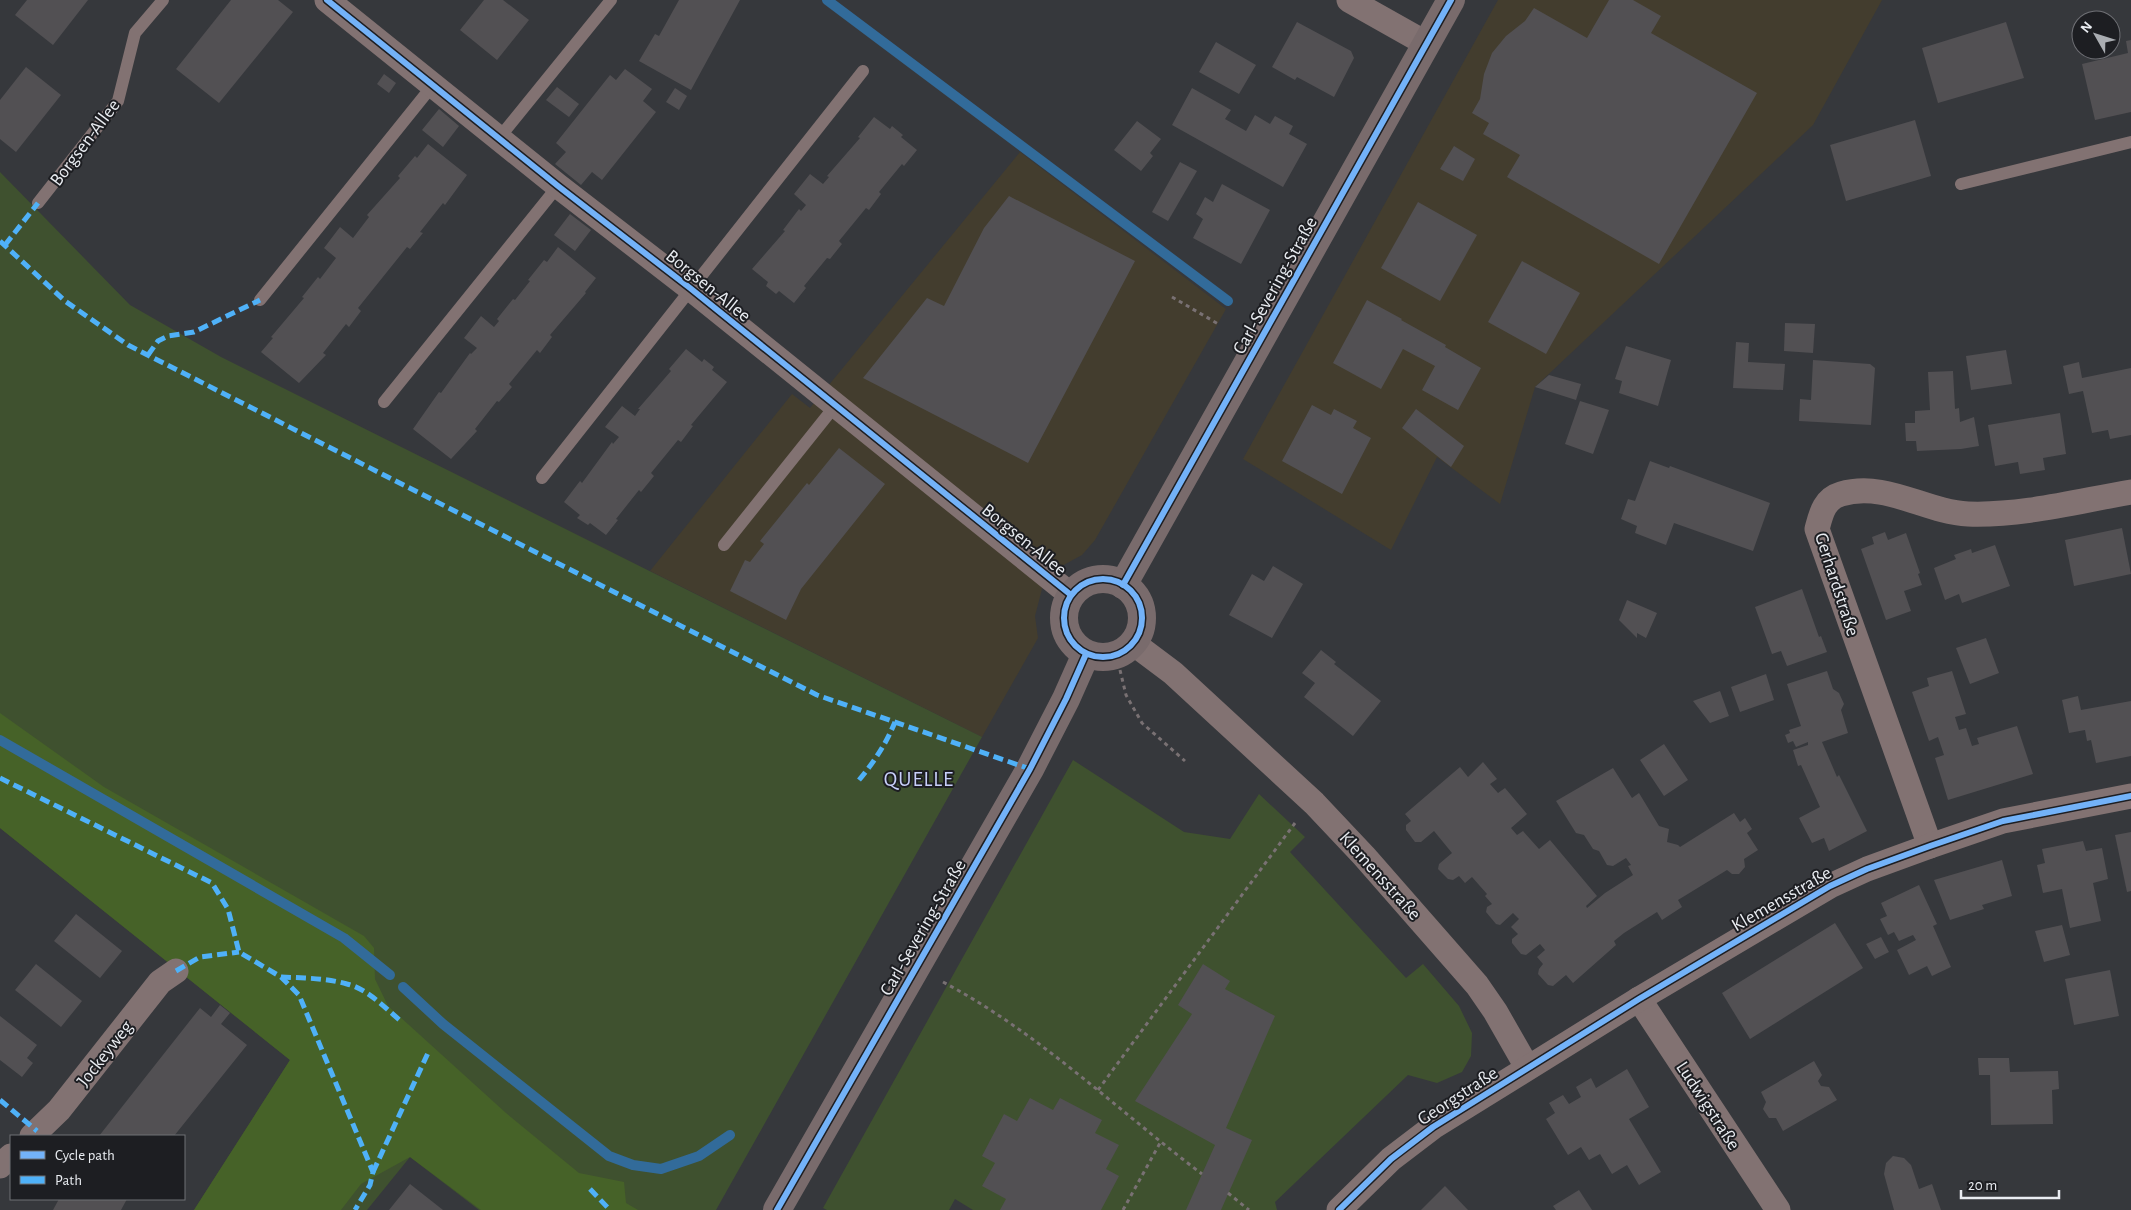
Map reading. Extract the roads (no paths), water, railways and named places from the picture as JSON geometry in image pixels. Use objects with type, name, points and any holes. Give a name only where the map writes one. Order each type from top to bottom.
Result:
[{"type":"street","name":"Borgsen-Allee","points":[[327,0],[558,186],[690,288],[1071,595]]},
{"type":"street","points":[[1350,0],[1427,44]]},
{"type":"street","name":"Carl-Severing-Straße","points":[[1123,585],[1451,0]]},
{"type":"street","name":"Gerhardstraße","points":[[1930,846],[1817,529],[1823,507],[1839,494],[1859,491],[1891,494],[1933,508],[1966,514],[1999,514],[2131,492]]},
{"type":"street","points":[[1112,580],[1123,585],[1133,593],[1139,605],[1142,618],[1140,631],[1125,649],[1096,657],[1086,654],[1069,639],[1064,628],[1063,617],[1071,595],[1089,581],[1112,580]]},
{"type":"street","name":"Klemensstraße","points":[[1125,649],[1172,673],[1314,803],[1420,918],[1477,985],[1495,1010],[1528,1067],[1830,886],[1866,869],[2003,821],[2131,796]]},
{"type":"street","name":"Carl-Severing-Straße","points":[[777,1210],[1030,769],[1066,700],[1086,654]]},
{"type":"street","name":"Jockeyweg","points":[[33,1135],[59,1110],[160,982],[176,971]]},
{"type":"street","name":"Ludwigstraße","points":[[1640,999],[1778,1210]]},
{"type":"street","name":"Georgstraße","points":[[1339,1210],[1391,1159],[1434,1126],[1528,1067]]},
{"type":"street","points":[[0,1166],[10,1157]]},
{"type":"lane","name":"Borgsen-Allee","points":[[38,203],[118,101],[135,33],[163,0]]},
{"type":"lane","points":[[499,138],[611,0]]},
{"type":"lane","points":[[542,478],[863,71]]},
{"type":"lane","points":[[260,300],[433,85]]},
{"type":"lane","points":[[1961,184],[2131,142]]},
{"type":"lane","points":[[384,402],[558,186]]},
{"type":"lane","points":[[724,545],[835,406]]},
{"type":"waterway","points":[[827,0],[1228,301]]},
{"type":"waterway","points":[[0,740],[344,938],[390,975]]},
{"type":"waterway","points":[[403,987],[443,1024],[609,1156],[633,1165],[661,1169],[699,1156],[730,1135]]},
{"type":"district","name":"QUELLE","points":[[919,779]]}]
